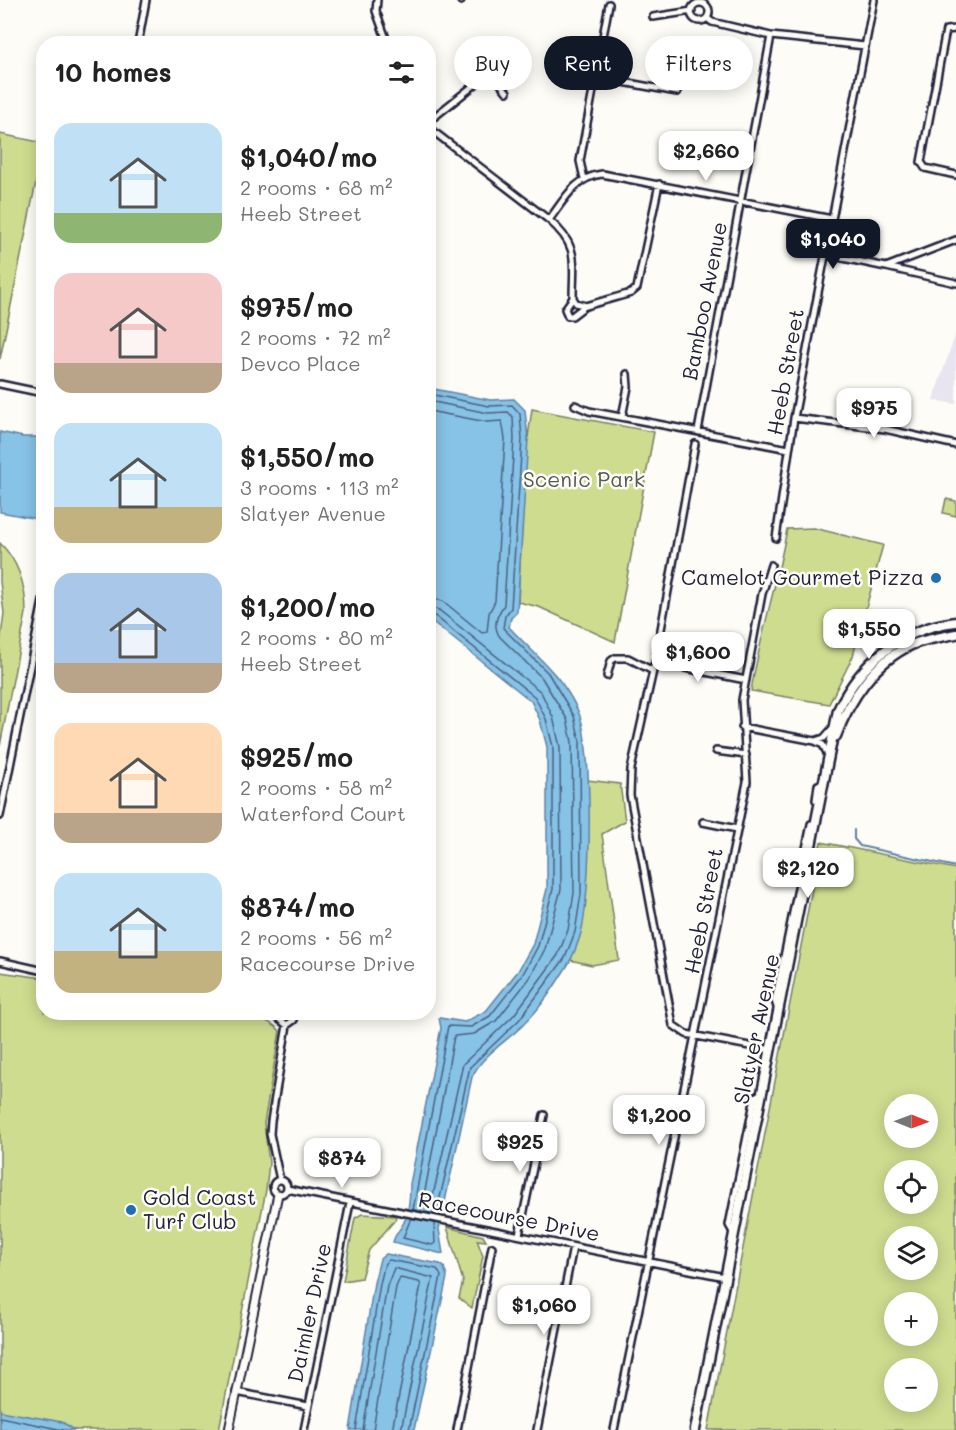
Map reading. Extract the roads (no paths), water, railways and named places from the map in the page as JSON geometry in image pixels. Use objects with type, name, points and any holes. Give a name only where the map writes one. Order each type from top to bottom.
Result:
[{"type":"main road","name":"Slatyer Avenue","points":[[693,1430],[780,1011],[833,745],[835,723],[852,682],[876,656],[921,630],[956,622]]},
{"type":"main road","name":"Slatyer Avenue","points":[[833,745],[844,716],[874,672],[910,646],[956,634]]},
{"type":"street","points":[[139,36],[146,0]]},
{"type":"street","points":[[377,0],[376,11],[385,36]]},
{"type":"street","name":"Heeb Street","points":[[776,538],[794,417],[874,0]]},
{"type":"street","points":[[653,17],[692,11],[695,6],[703,2],[709,10],[707,18]]},
{"type":"street","points":[[603,36],[609,4]]},
{"type":"street","points":[[692,11],[697,20],[707,18],[712,22],[771,36],[865,46]]},
{"type":"street","points":[[956,29],[946,30],[921,162],[926,168],[956,175]]},
{"type":"street","name":"Bamboo Avenue","points":[[698,431],[771,36]]},
{"type":"street","points":[[633,84],[677,92]]},
{"type":"street","points":[[436,115],[468,90]]},
{"type":"street","points":[[584,179],[580,161],[594,90]]},
{"type":"street","points":[[436,133],[562,232],[573,249],[573,298],[577,304],[586,306]]},
{"type":"street","points":[[549,220],[570,191],[584,179],[602,174],[832,219]]},
{"type":"street","points":[[573,298],[565,309],[568,316],[572,316],[586,306],[637,288],[659,184]]},
{"type":"street","points":[[885,267],[956,240]]},
{"type":"street","points":[[824,254],[956,283]]},
{"type":"street","points":[[622,417],[628,387],[627,374]]},
{"type":"street","points":[[0,384],[36,392]]},
{"type":"street","points":[[575,405],[622,417],[789,449]]},
{"type":"street","points":[[794,417],[849,427],[885,429],[956,445]]},
{"type":"street","points":[[695,444],[655,662],[631,769],[630,795],[670,1018],[679,1031],[772,1050]]},
{"type":"street","name":"Heeb Street","points":[[614,1430],[747,782],[742,727],[746,680],[762,594],[771,565]]},
{"type":"street","points":[[0,816],[36,636]]},
{"type":"street","points":[[607,676],[611,661],[615,658],[628,658],[653,670]]},
{"type":"street","points":[[655,662],[746,680]]},
{"type":"street","points":[[815,741],[824,738],[835,723]]},
{"type":"street","points":[[742,727],[815,741],[823,745],[830,760]]},
{"type":"street","points":[[717,751],[746,756]]},
{"type":"street","points":[[703,822],[737,829]]},
{"type":"street","points":[[0,961],[36,969]]},
{"type":"street","points":[[281,1020],[287,1025]]},
{"type":"street","points":[[280,1180],[270,1134],[271,1121],[287,1025],[294,1020]]},
{"type":"street","points":[[519,1235],[544,1115]]},
{"type":"street","points":[[278,1194],[284,1193],[287,1189],[285,1182],[280,1180]]},
{"type":"street","points":[[229,1430],[278,1194],[273,1186],[280,1180]]},
{"type":"street","name":"Racecourse Drive","points":[[287,1189],[725,1278]]},
{"type":"street","name":"Daimler Drive","points":[[304,1430],[350,1203]]},
{"type":"street","points":[[457,1430],[492,1247]]},
{"type":"street","points":[[537,1430],[573,1247]]},
{"type":"street","points":[[236,1392],[308,1406]]},
{"type":"water","points":[[436,389],[490,400],[514,399],[525,410],[528,439],[517,612],[511,618],[509,627],[556,676],[572,698],[583,729],[589,786],[589,855],[581,933],[569,963],[536,1011],[488,1055],[472,1077],[439,1229],[443,1254],[393,1242],[408,1210],[410,1184],[441,1028],[439,1018],[465,1022],[486,1011],[518,971],[533,944],[547,889],[547,747],[540,720],[531,701],[436,625]]},
{"type":"water","points":[[0,432],[36,437],[36,519],[0,512]]},
{"type":"water","points":[[386,1254],[440,1264],[444,1267],[447,1277],[414,1430],[350,1430],[374,1283],[380,1259]]},
{"type":"water","points":[[0,1411],[62,1422],[75,1430],[0,1430]]},
{"type":"waterway","points":[[854,830],[854,839],[860,846],[956,867]]},
{"type":"place","name":"Camelot Gourmet Pizza","points":[[936,578]]},
{"type":"place","name":"Gold Coast Turf Club","points":[[131,1210]]},
{"type":"park label","name":"Scenic Park","points":[[584,480]]}]
